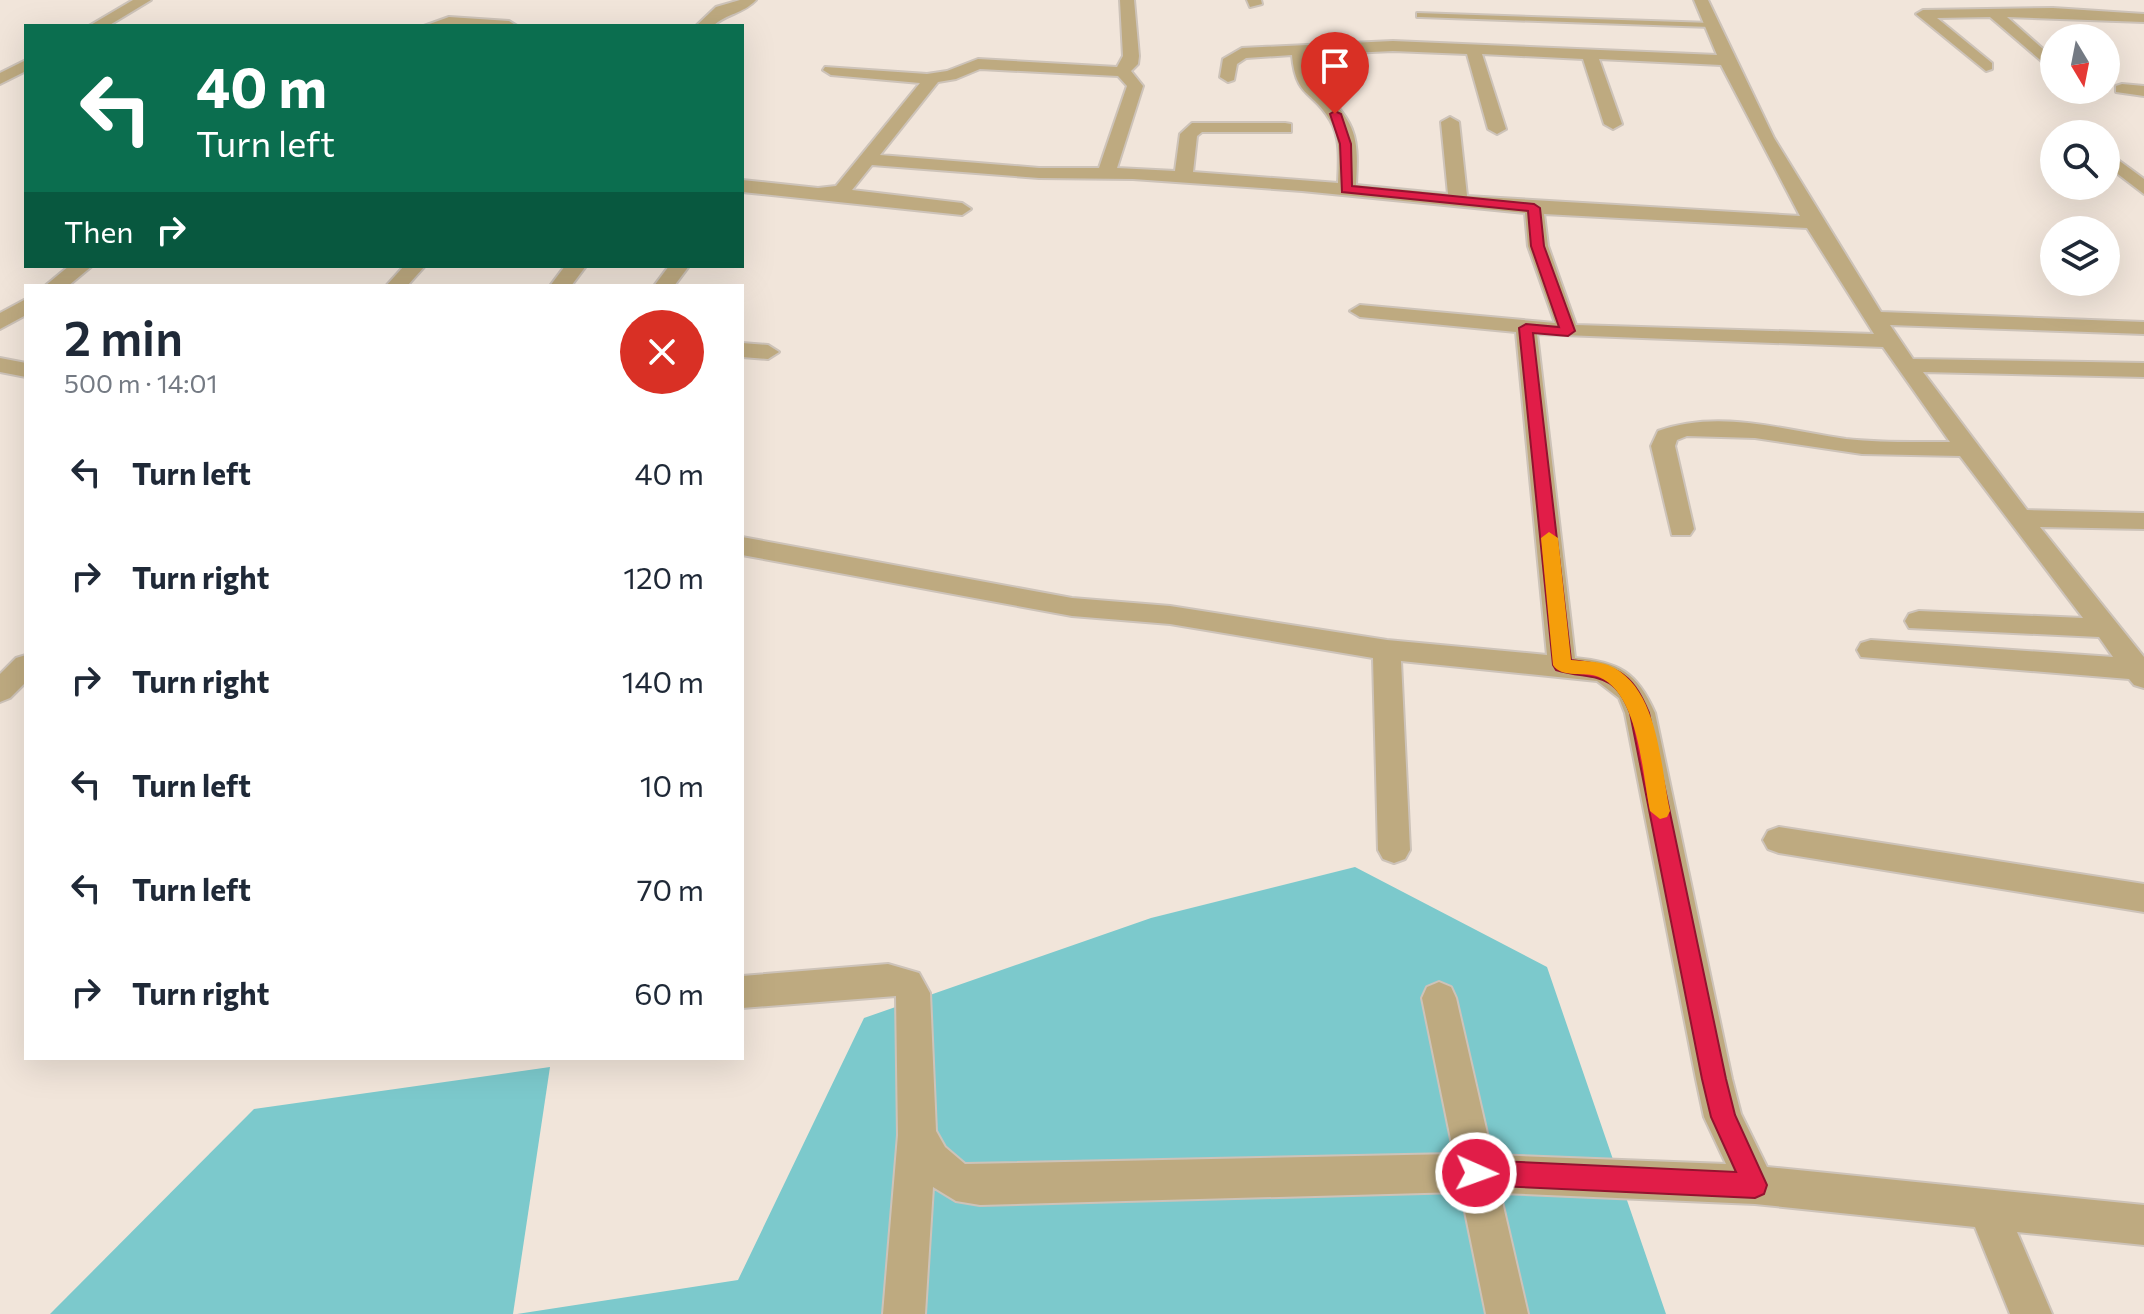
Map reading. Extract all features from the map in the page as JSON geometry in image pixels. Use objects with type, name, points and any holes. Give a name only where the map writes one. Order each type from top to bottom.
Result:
[{"type":"street","points":[[101,24],[144,0]]},
{"type":"street","points":[[706,24],[721,10],[740,7],[749,0]]},
{"type":"street","points":[[831,70],[928,79],[988,64],[1090,73],[1122,71],[1130,64],[1132,54],[1125,27],[1127,0]]},
{"type":"street","points":[[1701,0],[1724,60],[1816,223],[1875,318],[2020,518],[2141,674]]},
{"type":"street","points":[[1986,66],[1923,14],[2053,12],[2144,18]]},
{"type":"street","points":[[1995,14],[2040,54]]},
{"type":"street","points":[[439,24],[449,21],[485,24]]},
{"type":"street","points":[[1228,77],[1229,62],[1235,55],[1393,46],[1724,60]]},
{"type":"street","points":[[1473,49],[1497,129]]},
{"type":"street","points":[[1300,52],[1303,84],[1335,114],[1342,126],[1348,162],[1347,189]]},
{"type":"street","points":[[1589,54],[1613,124]]},
{"type":"street","points":[[0,79],[24,66]]},
{"type":"street","points":[[1106,173],[1135,86],[1122,71]]},
{"type":"street","points":[[830,193],[847,185],[928,79]]},
{"type":"street","points":[[2122,89],[2144,91]]},
{"type":"street","points":[[1450,122],[1458,200]]},
{"type":"street","points":[[1183,177],[1189,134],[1198,127],[1285,128]]},
{"type":"street","points":[[865,159],[1039,173],[1183,177],[1347,189],[1534,208],[1816,223]]},
{"type":"street","points":[[2120,167],[2141,183]]},
{"type":"street","points":[[744,186],[962,209]]},
{"type":"street","points":[[1534,208],[1538,246],[1568,331]]},
{"type":"street","points":[[58,284],[79,268]]},
{"type":"street","points":[[398,284],[413,268]]},
{"type":"street","points":[[562,284],[574,268]]},
{"type":"street","points":[[0,323],[24,306]]},
{"type":"street","points":[[1360,311],[1568,331],[1892,341]]},
{"type":"street","points":[[1875,318],[2144,328]]},
{"type":"street","points":[[1526,328],[1562,665]]},
{"type":"street","points":[[744,350],[768,352]]},
{"type":"street","points":[[0,365],[24,370]]},
{"type":"street","points":[[1908,365],[2144,370]]},
{"type":"street","points":[[1681,529],[1663,446],[1666,436],[1675,431],[1731,430],[1870,448],[1970,449]]},
{"type":"street","points":[[2020,518],[2144,521]]},
{"type":"street","points":[[744,546],[1072,607],[1170,615],[1387,650],[1562,665],[1604,671],[1619,679],[1631,692],[1640,713],[1723,1117],[1755,1185]]},
{"type":"street","points":[[1919,621],[2106,628]]},
{"type":"street","points":[[1387,650],[1394,850]]},
{"type":"street","points":[[1871,650],[2141,674]]},
{"type":"street","points":[[0,691],[24,667]]},
{"type":"street","points":[[1779,840],[2144,898]]},
{"type":"street","points":[[744,992],[888,979],[907,984],[913,993],[917,1135],[904,1314]]},
{"type":"street","points":[[1439,998],[1507,1314]]},
{"type":"street","points":[[917,1135],[931,1160],[956,1182],[980,1186],[1476,1173],[1755,1185],[2144,1225]]},
{"type":"street","points":[[1987,1209],[2031,1314]]},
{"type":"lane","points":[[1420,15],[1711,25]]},
{"type":"water","points":[[1355,867],[1547,967],[1666,1314],[517,1314],[738,1280],[864,1018],[1151,918]]},
{"type":"water","points":[[550,1067],[513,1314],[50,1314],[254,1109]]},
{"type":"slow traffic","points":[[1549,538],[1562,665],[1604,671],[1619,679],[1631,692],[1640,713],[1660,811]]},
{"type":"route","points":[[1335,114],[1342,126],[1348,162],[1347,189],[1534,208],[1538,246],[1568,331],[1526,328],[1562,665],[1604,671],[1619,679],[1631,692],[1640,713],[1723,1117],[1755,1185],[1476,1173]]}]
